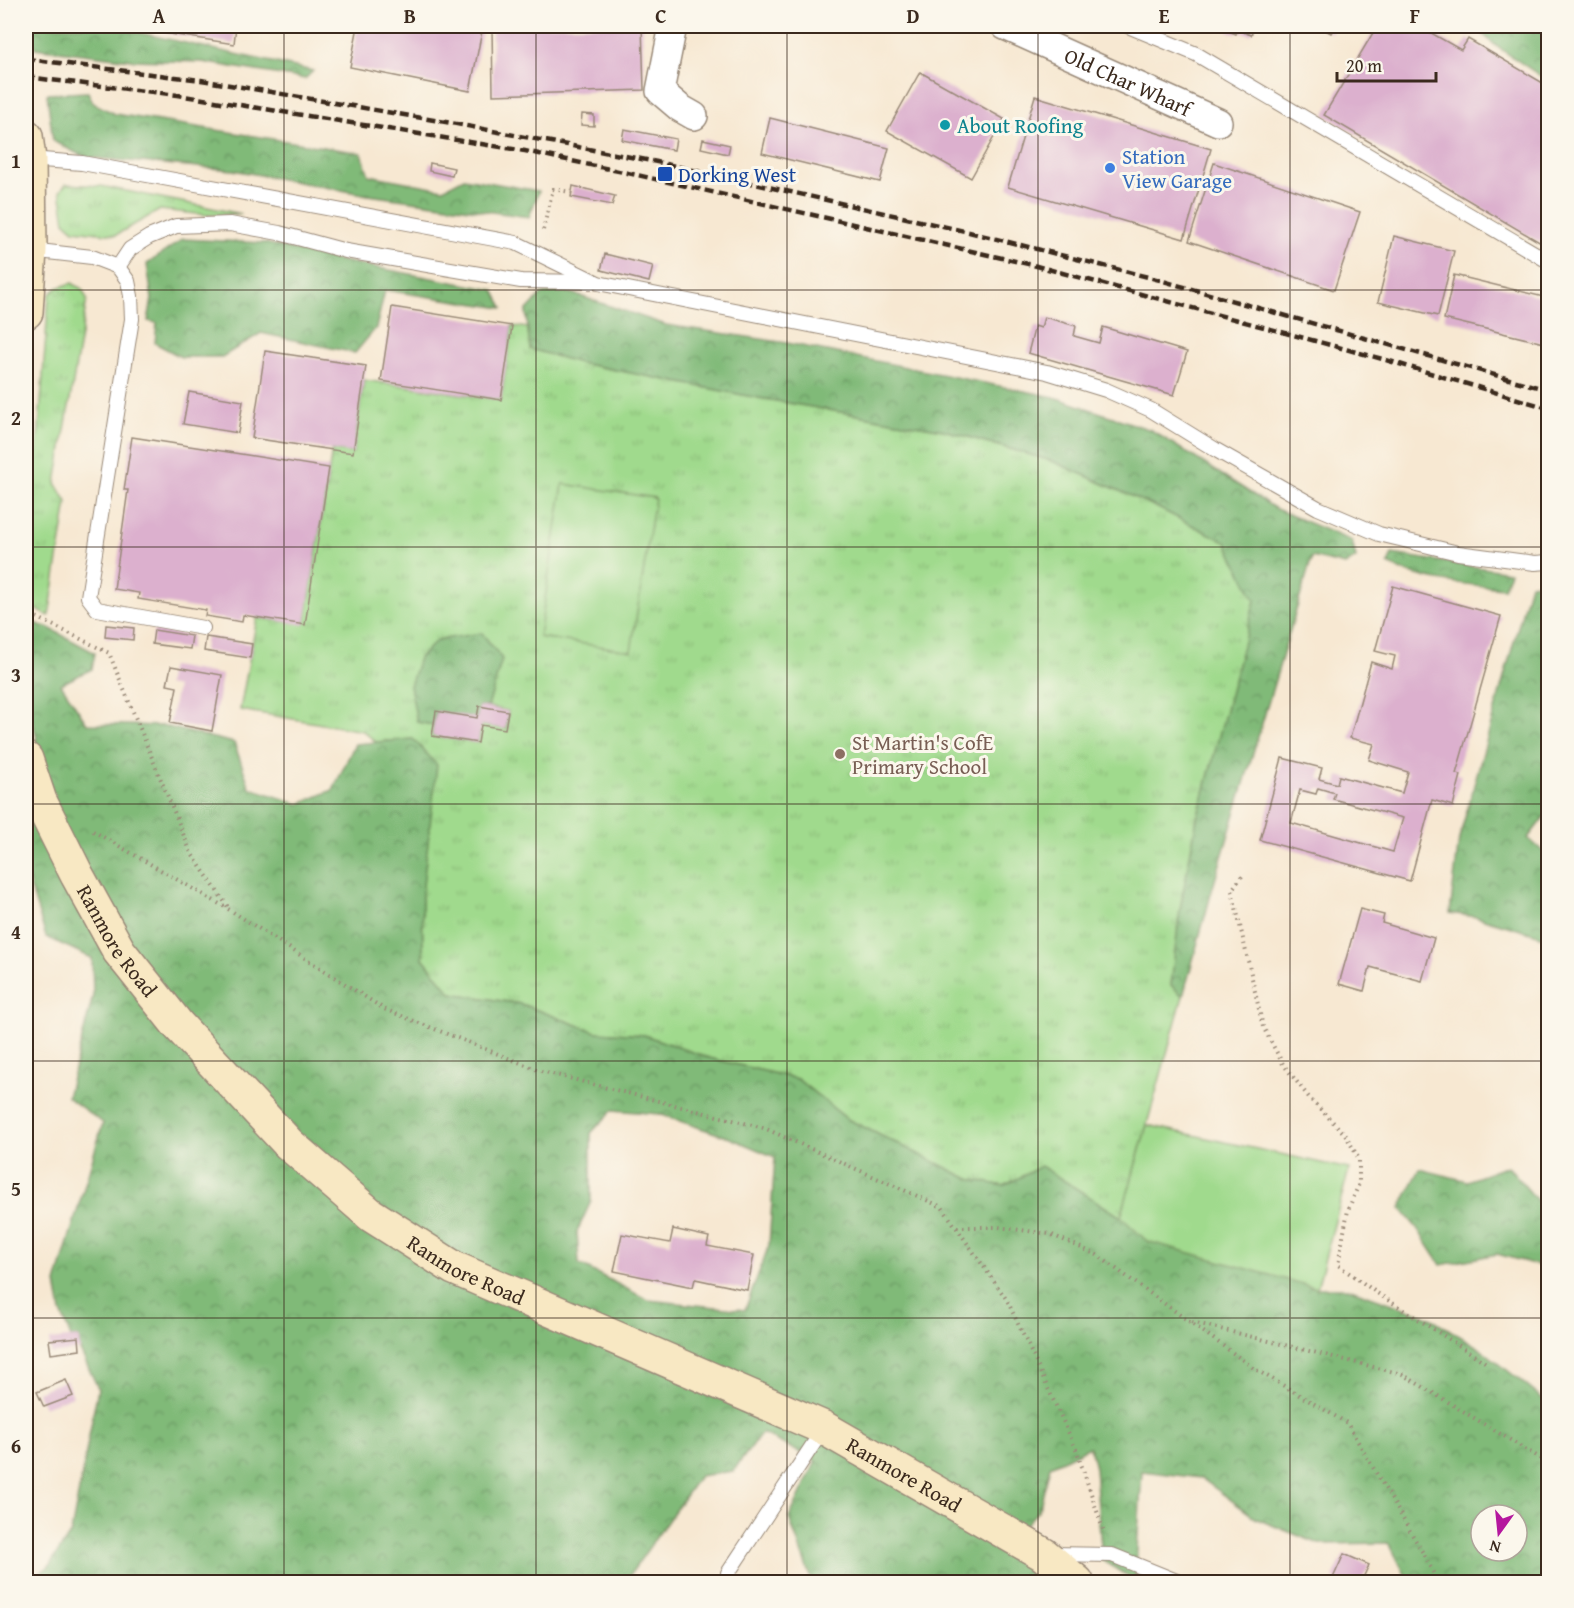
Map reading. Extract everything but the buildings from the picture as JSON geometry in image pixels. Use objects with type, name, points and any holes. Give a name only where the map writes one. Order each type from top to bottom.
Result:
[{"type":"street","points":[[673,26],[660,91],[680,108],[694,116]]},
{"type":"street","name":"Old Char Wharf","points":[[1005,26],[1218,122]]},
{"type":"street","points":[[26,312],[30,250],[27,145]]},
{"type":"street","name":"Ranmore Road","points":[[26,759],[40,801],[119,951],[178,1025],[289,1144],[371,1215],[454,1268],[824,1428],[1043,1554],[1077,1582]]},
{"type":"lane","points":[[1128,26],[1196,54],[1548,261]]},
{"type":"lane","points":[[27,145],[82,163],[516,243],[598,282]]},
{"type":"lane","points":[[118,267],[130,249],[149,237],[176,226],[230,224],[279,233],[346,251],[521,280],[598,282],[1057,375],[1106,390],[1151,410],[1318,508],[1379,534],[1458,553],[1548,562]]},
{"type":"lane","points":[[30,250],[92,257],[118,267],[128,281],[131,296],[132,319],[88,597],[97,609],[203,628]]},
{"type":"lane","points":[[728,1573],[824,1428]]},
{"type":"lane","points":[[1043,1554],[1112,1555],[1179,1582]]},
{"type":"path","points":[[534,250],[543,230],[553,189],[572,192]]},
{"type":"path","points":[[26,612],[109,653],[191,853],[230,910]]},
{"type":"path","points":[[90,829],[230,910],[384,1009],[541,1071],[764,1128],[942,1207],[1007,1300],[1076,1449],[1112,1555]]},
{"type":"path","points":[[1242,876],[1232,890],[1263,1027],[1283,1064],[1311,1100],[1345,1134],[1359,1159],[1359,1184],[1348,1210],[1338,1264],[1377,1293],[1488,1364]]},
{"type":"path","points":[[956,1227],[998,1227],[1050,1234],[1096,1255],[1256,1369],[1347,1423],[1438,1582]]},
{"type":"path","points":[[1188,1321],[1402,1374],[1548,1463]]},
{"type":"green space","points":[[28,26],[109,26],[313,71],[305,79],[202,62],[132,60],[35,48]]},
{"type":"green space","points":[[1474,26],[1548,26],[1548,81],[1496,46]]},
{"type":"green space","points":[[88,92],[93,103],[115,114],[361,153],[369,175],[443,189],[464,178],[539,191],[529,217],[368,195],[233,170],[84,157],[53,141],[47,94]]},
{"type":"green space","points":[[66,184],[101,186],[242,214],[207,215],[160,210],[116,235],[74,230],[65,222],[60,191]]},
{"type":"green space","points":[[183,239],[265,243],[342,261],[494,290],[503,308],[385,290],[376,328],[355,353],[261,333],[222,357],[181,357],[155,343],[157,323],[148,321],[152,299],[147,264]]},
{"type":"green space","points":[[72,283],[82,289],[87,299],[56,483],[67,502],[49,616],[30,607],[26,602],[26,537],[39,428],[49,295],[57,288]]},
{"type":"green space","points":[[565,291],[666,325],[787,343],[1054,397],[1151,430],[1276,509],[1352,541],[1356,558],[1345,565],[1312,557],[1213,887],[1183,996],[1171,985],[1180,909],[1196,823],[1255,600],[1226,542],[1154,506],[1052,461],[944,430],[748,396],[580,363],[530,349],[526,311],[542,294]]},
{"type":"green space","name":"St Martin's CofE Primary School","points":[[512,326],[528,328],[530,349],[580,363],[748,396],[944,430],[1052,461],[1154,506],[1226,542],[1256,600],[1196,823],[1171,985],[1183,996],[1121,1217],[1041,1166],[1004,1186],[969,1179],[847,1119],[797,1079],[709,1058],[644,1035],[596,1032],[521,1004],[451,993],[423,958],[422,894],[412,739],[376,742],[363,731],[240,710],[257,618],[305,624],[332,450],[353,453],[364,380],[501,400]],"holes":[[[482,634],[501,659],[488,707],[508,711],[506,729],[481,725],[478,743],[432,736],[433,725],[417,722],[437,640]]]},
{"type":"green space","points":[[563,484],[655,498],[631,651],[539,637]]},
{"type":"green space","points":[[1392,554],[1510,572],[1504,588],[1444,581],[1416,575],[1388,564]]},
{"type":"green space","points":[[1548,582],[1548,812],[1528,838],[1548,856],[1548,938],[1477,917],[1450,913],[1459,839],[1530,584]]},
{"type":"green space","points":[[26,620],[49,628],[95,653],[92,669],[61,684],[87,724],[164,726],[234,743],[250,788],[299,804],[333,790],[355,744],[413,739],[437,765],[422,894],[423,958],[451,993],[521,1004],[596,1032],[644,1035],[709,1058],[797,1079],[847,1119],[969,1179],[1004,1186],[1041,1166],[1121,1217],[1148,1241],[1317,1288],[1348,1288],[1429,1317],[1481,1349],[1548,1403],[1548,1582],[1409,1582],[1389,1543],[1319,1544],[1257,1519],[1201,1478],[1142,1471],[1135,1581],[1102,1560],[1095,1468],[1090,1447],[1050,1466],[1039,1510],[1004,1547],[1054,1582],[812,1582],[789,1518],[816,1461],[762,1433],[733,1471],[699,1476],[625,1582],[26,1582],[48,1567],[71,1533],[98,1388],[80,1350],[79,1337],[71,1338],[61,1312],[56,1283],[103,1123],[67,1097],[93,996],[92,958],[46,937],[26,873],[26,744],[37,739],[26,695]],"holes":[[[613,1110],[659,1114],[730,1138],[775,1157],[769,1245],[745,1310],[648,1300],[579,1264],[577,1232],[591,1201],[591,1133]]]},
{"type":"green space","points":[[482,633],[502,659],[488,707],[479,706],[477,718],[436,711],[433,725],[417,722],[410,686],[419,658],[437,640]]},
{"type":"green space","points":[[1147,1125],[1349,1169],[1317,1288],[1147,1241],[1121,1217]]},
{"type":"green space","points":[[1508,1166],[1541,1205],[1548,1207],[1548,1268],[1497,1254],[1441,1265],[1417,1228],[1400,1208],[1420,1169],[1467,1181]]},
{"type":"railway","points":[[26,59],[201,80],[451,123],[657,162],[969,232],[1156,279],[1548,390]]},
{"type":"railway","points":[[26,77],[178,95],[525,151],[637,175],[1033,265],[1386,360],[1548,408]]},
{"type":"place","name":"About Roofing","points":[[945,125]]},
{"type":"place","name":"Station View Garage","points":[[1110,168]]},
{"type":"place","name":"Dorking West","points":[[665,174]]},
{"type":"place","name":"St Martin's CofE Primary School","points":[[840,754]]}]
